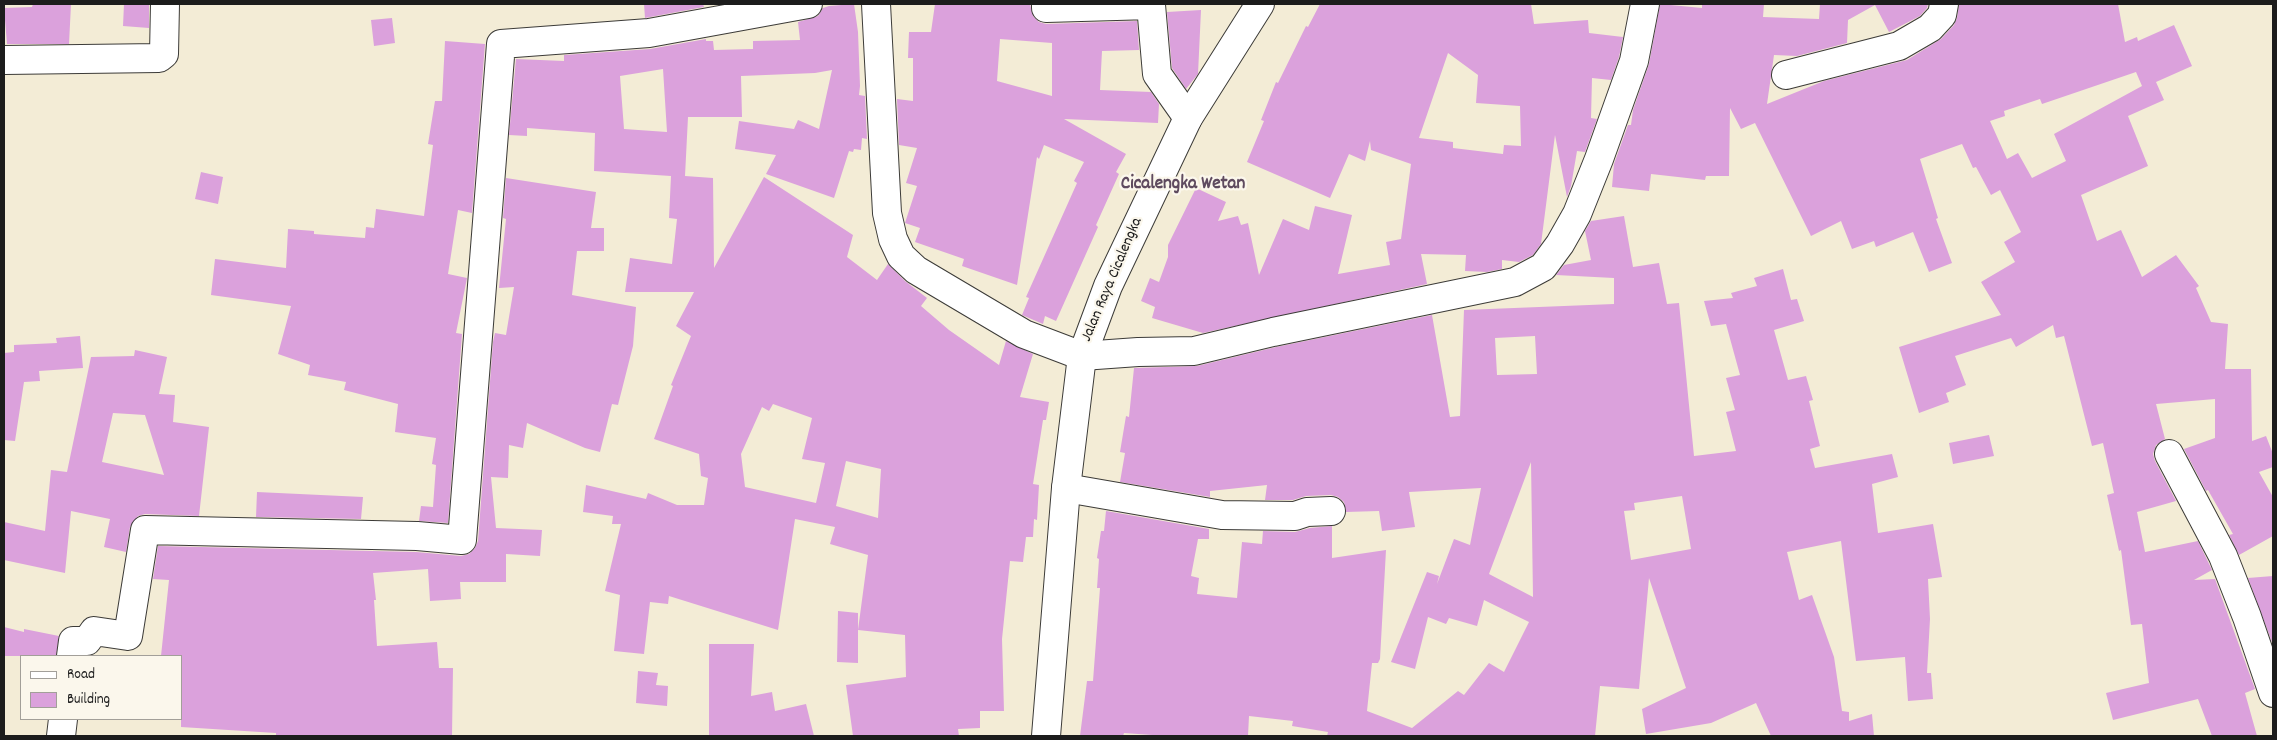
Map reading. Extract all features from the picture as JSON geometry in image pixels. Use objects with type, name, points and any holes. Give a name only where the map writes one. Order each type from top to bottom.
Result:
[{"type":"street","points":[[4,60],[159,58],[164,54],[165,4]]},
{"type":"street","points":[[71,655],[73,641],[87,641],[94,631],[128,636],[145,530],[416,536],[462,540],[501,44],[649,33],[808,4]]},
{"type":"street","points":[[876,4],[887,213],[893,240],[901,256],[916,270],[1024,334],[1082,356],[1194,351],[1273,332],[1515,282],[1543,267],[1560,244],[1577,214],[1599,159],[1634,62],[1645,4]]},
{"type":"street","points":[[1046,4],[1046,8],[1151,5],[1157,74],[1188,118]]},
{"type":"street","name":"Jalan Raya Cicalengka","points":[[1046,736],[1066,488],[1082,356],[1108,286],[1188,118],[1260,4]]},
{"type":"street","points":[[1786,75],[1899,46],[1930,28],[1942,14],[1944,4]]},
{"type":"street","points":[[2169,454],[2223,556],[2247,617],[2273,693]]},
{"type":"street","points":[[1066,488],[1222,515],[1295,516],[1307,512],[1331,511]]},
{"type":"street","points":[[61,736],[63,720]]},
{"type":"building","points":[[33,4],[71,4],[69,44],[7,44],[4,8],[32,7]]},
{"type":"building","points":[[124,4],[149,4],[149,28],[123,26]]},
{"type":"building","points":[[644,4],[703,4],[704,7],[645,18]]},
{"type":"building","points":[[854,4],[858,32],[859,95],[865,96],[867,139],[862,138],[861,150],[854,149],[853,152],[849,151],[834,198],[766,174],[776,155],[735,149],[739,121],[794,129],[798,120],[819,129],[832,70],[815,73],[741,76],[742,117],[688,117],[685,176],[713,178],[714,268],[764,177],[853,235],[847,257],[877,280],[888,264],[905,281],[927,298],[921,306],[949,330],[999,365],[1006,341],[1033,354],[1020,397],[1049,402],[1046,420],[1043,420],[1033,484],[1039,485],[1037,520],[1034,519],[1033,537],[1026,537],[1023,562],[1010,561],[1002,639],[1004,711],[980,711],[980,728],[958,729],[959,736],[853,736],[846,685],[906,677],[905,635],[858,630],[868,555],[830,544],[835,527],[795,519],[778,630],[669,596],[668,604],[650,602],[644,654],[614,651],[620,595],[605,591],[621,524],[612,524],[613,516],[583,512],[586,485],[646,499],[648,493],[677,505],[704,505],[708,478],[701,476],[699,454],[654,439],[673,386],[671,385],[691,336],[676,326],[694,292],[625,292],[630,258],[672,264],[677,219],[669,218],[671,176],[594,171],[595,133],[527,128],[527,136],[509,135],[516,59],[564,61],[564,55],[650,49],[706,39],[706,41],[713,41],[714,50],[753,49],[753,41],[800,40],[798,22],[818,16],[823,8]],"holes":[[[663,69],[667,132],[624,129],[620,76]],[[773,404],[812,418],[802,459],[825,463],[816,503],[745,487],[741,454],[762,407],[769,411]],[[846,461],[881,469],[878,518],[836,506]]]},
{"type":"building","points":[[935,4],[1030,4],[1033,16],[1039,22],[1046,24],[1137,21],[1139,50],[1102,51],[1100,90],[1151,92],[1159,104],[1158,123],[1064,119],[1126,154],[1116,172],[1119,174],[1096,225],[1098,227],[1056,321],[1045,316],[1043,324],[1022,315],[1029,298],[1026,297],[1077,183],[1074,181],[1084,162],[1044,145],[1039,159],[1037,157],[1017,285],[962,266],[964,259],[915,242],[920,228],[905,223],[917,186],[906,183],[917,148],[899,145],[897,99],[913,101],[913,58],[908,58],[909,32],[931,32]],"holes":[[[1000,39],[1052,43],[1052,96],[997,81]]]},
{"type":"building","points":[[1320,4],[1531,4],[1534,24],[1588,20],[1589,33],[1623,37],[1619,57],[1611,80],[1592,78],[1591,118],[1597,119],[1585,152],[1577,151],[1571,186],[1567,197],[1555,135],[1541,244],[1533,255],[1519,262],[1502,260],[1502,269],[1487,272],[1465,271],[1466,255],[1421,254],[1427,284],[1203,333],[1152,318],[1155,307],[1141,301],[1150,278],[1159,282],[1168,257],[1168,245],[1196,188],[1226,202],[1218,221],[1238,216],[1241,225],[1248,223],[1259,275],[1283,219],[1309,230],[1315,206],[1352,215],[1338,274],[1390,265],[1386,242],[1401,239],[1411,164],[1371,150],[1370,141],[1365,161],[1349,154],[1330,198],[1247,162],[1264,121],[1261,120],[1276,82],[1278,83],[1306,26],[1308,27]],"holes":[[[1448,53],[1478,75],[1476,103],[1520,106],[1521,146],[1504,145],[1503,154],[1453,148],[1453,142],[1419,138]]]},
{"type":"building","points":[[1660,4],[1702,8],[1702,4],[1764,4],[1763,17],[1819,19],[1820,4],[1928,4],[1920,16],[1889,32],[1875,5],[1848,20],[1847,43],[1797,56],[1774,55],[1767,104],[1824,81],[1907,60],[1941,39],[1954,25],[1959,4],[2118,4],[2125,42],[2137,37],[2138,41],[2174,25],[2192,66],[2156,82],[2164,100],[2128,116],[2148,166],[2081,195],[2097,241],[2121,230],[2142,277],[2176,255],[2199,286],[2196,288],[2211,322],[2228,324],[2225,369],[2251,369],[2252,441],[2266,436],[2273,454],[2273,467],[2259,472],[2273,497],[2273,536],[2239,555],[2229,535],[2233,534],[2208,490],[2206,491],[2184,449],[2215,438],[2215,399],[2156,404],[2165,439],[2156,445],[2153,454],[2176,501],[2137,512],[2145,552],[2198,541],[2212,570],[2194,580],[2215,579],[2255,689],[2245,693],[2257,736],[2212,736],[2198,699],[2113,720],[2106,693],[2149,683],[2142,624],[2131,625],[2121,550],[2119,551],[2107,495],[2114,493],[2103,443],[2092,446],[2064,336],[2056,338],[2053,325],[2016,347],[2011,338],[1955,356],[1966,385],[1946,393],[1949,402],[1919,413],[1899,347],[2001,315],[1981,282],[2015,262],[2004,242],[2021,232],[2000,190],[1991,195],[1976,167],[1973,168],[1962,144],[1920,159],[1938,218],[1936,219],[1952,263],[1929,272],[1913,232],[1876,247],[1874,241],[1852,249],[1841,221],[1811,236],[1755,123],[1741,129],[1730,108],[1729,176],[1706,176],[1705,180],[1651,174],[1649,191],[1612,187],[1614,164],[1628,125],[1631,125],[1633,110],[1649,64]],"holes":[[[2136,72],[2142,86],[2054,134],[2066,161],[2032,178],[2018,153],[2007,159],[1990,121],[2005,116],[2004,111],[2040,99],[2042,104]]]},
{"type":"building","points":[[1201,10],[1198,74],[1186,89],[1172,68],[1167,12]]},
{"type":"building","points":[[392,18],[395,43],[374,46],[371,20]]},
{"type":"building","points":[[445,41],[485,44],[472,213],[458,210],[448,274],[467,278],[456,333],[462,334],[448,523],[419,521],[421,506],[433,507],[436,465],[432,464],[436,438],[395,432],[398,404],[344,390],[346,382],[308,375],[310,365],[278,354],[291,306],[211,295],[215,259],[286,268],[288,229],[314,231],[314,234],[365,238],[366,227],[374,228],[376,209],[424,216],[433,145],[428,144],[435,101],[442,101]]},
{"type":"building","points":[[201,172],[223,177],[218,204],[195,199]]},
{"type":"building","points":[[506,178],[596,192],[591,228],[604,228],[604,251],[577,251],[572,295],[636,307],[633,346],[618,405],[612,404],[600,452],[585,448],[527,423],[523,448],[509,445],[508,478],[491,477],[496,528],[542,530],[540,556],[506,554],[506,582],[460,582],[461,599],[430,601],[428,569],[373,573],[376,600],[374,600],[377,646],[437,642],[439,668],[453,668],[452,736],[276,736],[276,733],[181,727],[182,655],[161,655],[169,580],[153,579],[158,546],[416,552],[461,556],[469,554],[475,548],[478,541],[493,342],[495,333],[506,335],[514,287],[499,288],[506,219],[503,218]]},
{"type":"building","points":[[1624,216],[1633,267],[1659,263],[1667,304],[1679,303],[1694,456],[1736,451],[1726,412],[1735,410],[1726,378],[1740,375],[1726,324],[1711,326],[1704,301],[1733,298],[1731,293],[1757,286],[1754,278],[1783,269],[1791,300],[1797,299],[1804,321],[1774,330],[1788,380],[1806,376],[1813,400],[1809,401],[1820,446],[1810,449],[1815,468],[1892,454],[1898,477],[1872,484],[1878,533],[1933,524],[1942,577],[1928,579],[1930,619],[1927,673],[1931,673],[1933,699],[1908,701],[1905,657],[1856,661],[1841,541],[1787,552],[1799,600],[1812,595],[1834,657],[1842,711],[1849,712],[1849,721],[1872,714],[1874,736],[1771,736],[1756,703],[1711,723],[1646,734],[1642,709],[1686,688],[1649,578],[1639,689],[1600,686],[1595,736],[1327,736],[1328,732],[1292,726],[1293,721],[1249,716],[1248,736],[1166,736],[1124,733],[1123,736],[1080,736],[1087,681],[1093,681],[1100,588],[1097,588],[1099,559],[1097,558],[1101,531],[1104,531],[1106,511],[1209,529],[1209,539],[1198,539],[1191,576],[1199,578],[1197,594],[1237,598],[1242,542],[1262,544],[1263,531],[1295,532],[1310,528],[1332,526],[1332,558],[1386,550],[1380,659],[1378,663],[1372,663],[1367,711],[1412,728],[1458,691],[1464,695],[1489,663],[1504,672],[1529,622],[1484,600],[1477,626],[1449,618],[1446,624],[1428,617],[1415,669],[1391,662],[1427,572],[1439,576],[1437,584],[1454,539],[1470,545],[1481,488],[1409,492],[1415,527],[1382,531],[1379,511],[1346,512],[1344,502],[1338,497],[1331,495],[1306,496],[1293,500],[1265,500],[1267,485],[1210,491],[1210,497],[1120,482],[1125,453],[1120,452],[1126,416],[1129,417],[1134,368],[1197,366],[1276,347],[1432,315],[1450,417],[1460,416],[1464,310],[1614,304],[1614,278],[1556,275],[1564,265],[1591,260],[1585,231],[1591,221]],"holes":[[[1535,336],[1537,374],[1497,375],[1495,338]],[[1531,462],[1533,597],[1489,574]],[[1682,496],[1691,549],[1631,560],[1624,511],[1635,510],[1634,503]]]},
{"type":"building","points":[[80,336],[83,368],[39,371],[40,381],[24,382],[15,441],[4,440],[4,353],[14,352],[14,345],[57,343],[56,338]]},
{"type":"building","points":[[135,350],[167,357],[159,394],[175,395],[173,422],[209,427],[199,516],[145,514],[138,516],[130,527],[126,552],[104,547],[110,519],[71,511],[65,573],[4,560],[4,522],[45,531],[51,470],[67,472],[91,357],[134,356]],"holes":[[[113,413],[145,415],[164,475],[102,462]]]},
{"type":"building","points":[[1989,435],[1994,456],[1953,464],[1949,443]]},
{"type":"building","points":[[257,492],[363,497],[361,519],[256,517]]},
{"type":"building","points":[[2273,576],[2273,645],[2248,578]]},
{"type":"building","points":[[838,611],[858,613],[858,663],[837,662]]},
{"type":"building","points":[[4,627],[24,632],[24,629],[59,636],[56,655],[4,656]]},
{"type":"building","points":[[709,644],[754,644],[751,696],[772,692],[775,711],[806,704],[814,736],[709,736]]},
{"type":"building","points":[[638,671],[658,673],[656,685],[668,686],[667,706],[636,703]]},
{"type":"district","name":"Cicalengka Wetan","points":[[1183,185]]}]
